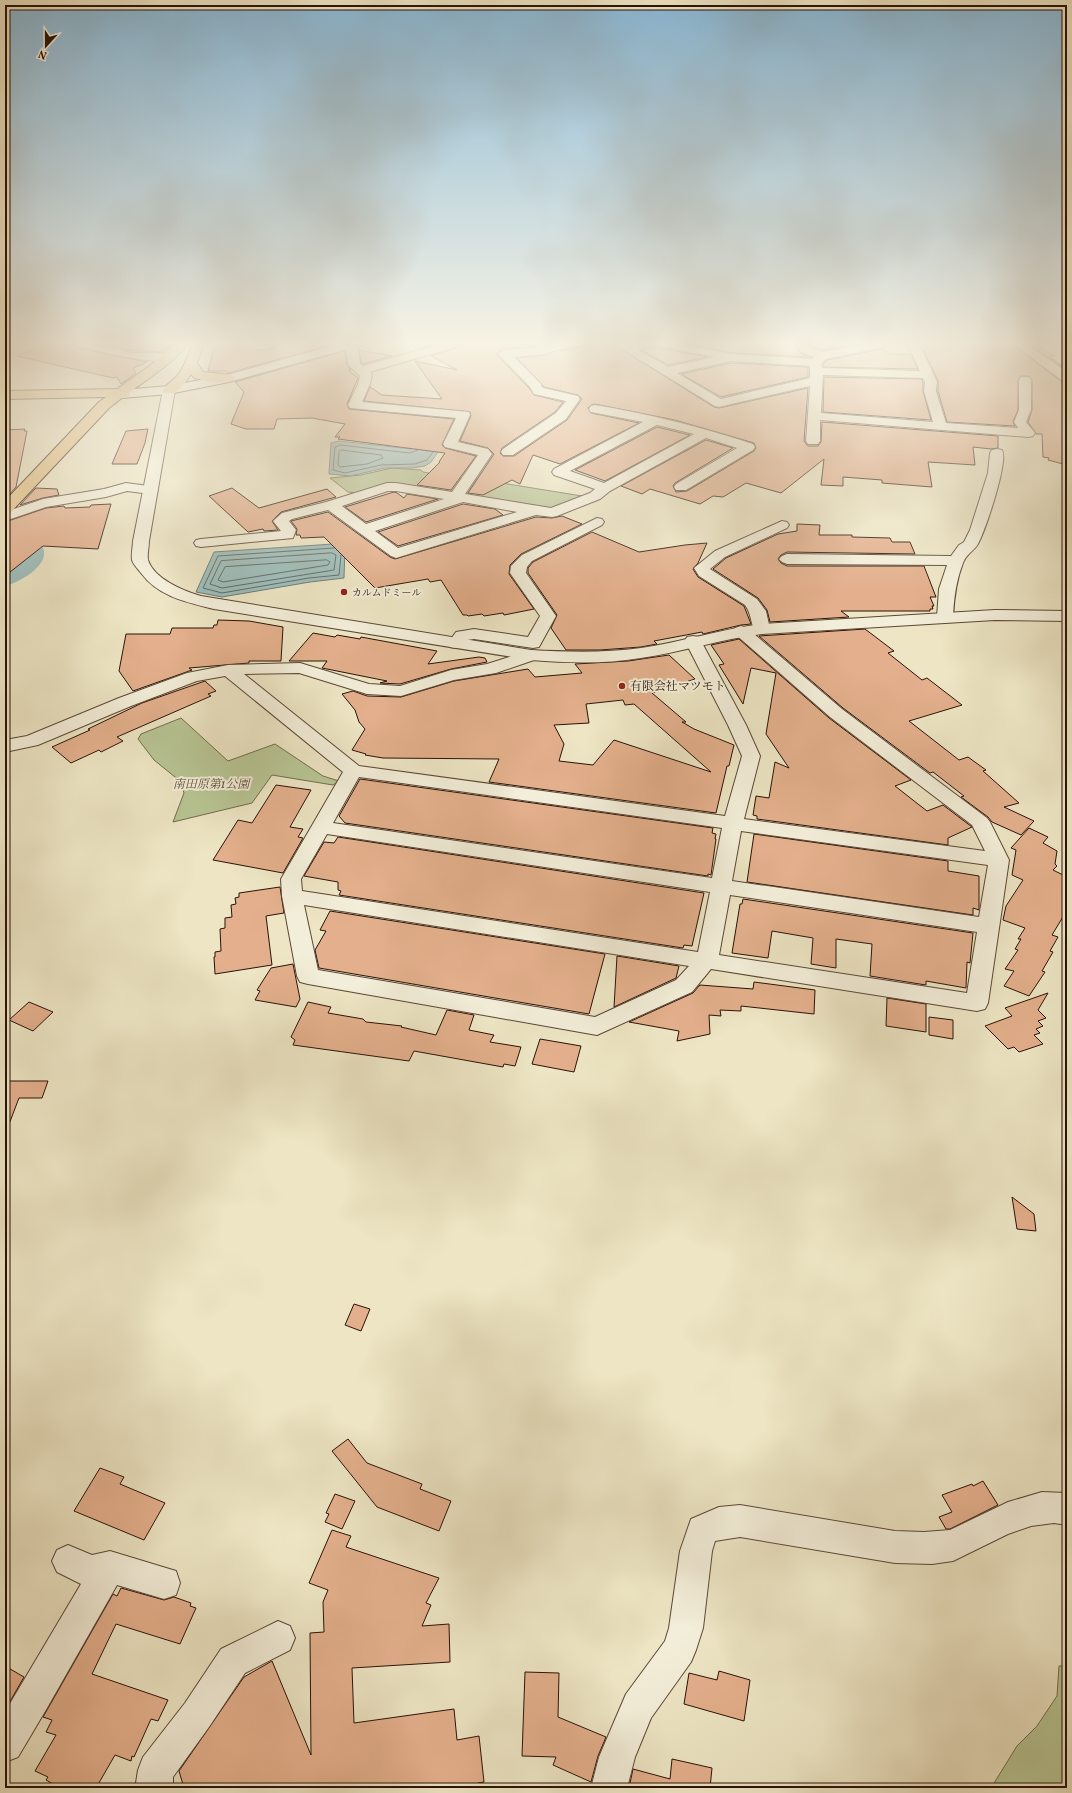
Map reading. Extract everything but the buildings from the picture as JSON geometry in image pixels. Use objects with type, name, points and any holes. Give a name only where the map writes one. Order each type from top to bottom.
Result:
[{"type":"highway","points":[[5,510],[85,425]]},
{"type":"street","points":[[163,425],[140,560],[149,574],[172,592],[188,598],[214,604],[531,655],[562,658],[596,658],[642,653],[740,631],[762,629],[944,618],[1029,615],[1067,616]]},
{"type":"street","points":[[366,529],[458,498],[484,454],[482,452],[450,444],[459,425]]},
{"type":"street","points":[[508,452],[549,425]]},
{"type":"street","points":[[605,488],[559,472],[647,425]]},
{"type":"street","points":[[671,425],[706,432],[748,447],[681,487]]},
{"type":"street","points":[[813,441],[814,425]]},
{"type":"street","points":[[914,425],[1028,433],[1022,425]]},
{"type":"street","points":[[201,543],[288,535],[289,530],[280,521],[287,516],[331,505],[387,487],[396,487],[552,514],[595,496],[605,488],[706,432]]},
{"type":"street","points":[[944,618],[947,589],[956,561],[964,548],[970,545],[977,530],[995,473],[997,454]]},
{"type":"street","points":[[5,517],[43,503],[106,493],[126,487],[151,490]]},
{"type":"street","points":[[331,505],[366,529],[396,553],[536,511]]},
{"type":"street","points":[[456,643],[462,636],[474,634],[533,643],[548,616],[518,573],[519,566],[527,558],[597,522]]},
{"type":"street","points":[[762,629],[758,611],[751,602],[704,573],[702,568],[720,554],[782,525]]},
{"type":"street","points":[[787,559],[956,561]]},
{"type":"street","points":[[292,896],[977,1003],[998,860],[980,822],[836,713],[740,631]]},
{"type":"street","points":[[353,771],[291,879],[292,896],[308,976],[597,1026],[684,986],[707,960],[733,824],[751,756],[737,725],[694,641]]},
{"type":"street","points":[[5,746],[32,741],[125,702],[193,677],[228,670],[300,668],[367,689],[401,691],[451,675],[490,669],[531,655]]},
{"type":"street","points":[[228,670],[353,771],[998,860]]},
{"type":"street","points":[[320,827],[988,926]]},
{"type":"street","points":[[609,1788],[617,1757],[638,1706],[679,1650],[686,1628],[696,1551],[702,1530],[719,1523],[740,1522],[895,1547],[917,1548],[953,1545],[1007,1517],[1034,1508],[1055,1506],[1067,1509]]},
{"type":"street","points":[[68,1560],[91,1572],[110,1568],[164,1583]]},
{"type":"street","points":[[5,1744],[110,1568]]},
{"type":"street","points":[[156,1788],[154,1784],[156,1770],[197,1715],[233,1661],[278,1638]]},
{"type":"green space","points":[[392,468],[421,470],[423,472],[463,479],[456,490],[445,493],[390,483],[355,493],[348,492],[330,478],[361,475]]},
{"type":"green space","points":[[477,479],[582,496],[556,508],[544,509],[475,497],[467,494]]},
{"type":"green space","name":"南田原第1公園","points":[[181,718],[228,761],[275,744],[323,776],[339,781],[333,785],[272,775],[252,803],[173,822],[184,793],[180,781],[154,760],[138,739],[141,734]]},
{"type":"green space","points":[[1059,1666],[1067,1666],[1067,1788],[991,1788],[1017,1746],[1037,1726],[1057,1696]]},
{"type":"water","points":[[339,441],[411,449],[414,446],[440,449],[431,462],[425,466],[412,468],[385,468],[350,476],[329,474],[331,443]]},
{"type":"water","points":[[333,544],[345,546],[344,578],[310,582],[222,597],[196,592],[214,552]]},
{"type":"waterway","points":[[5,532],[25,542],[30,551],[30,556],[26,562],[5,577]]},
{"type":"place","name":"カルムドミール","points":[[344,592]]},
{"type":"place","name":"有限会社マツモト","points":[[622,686]]}]
